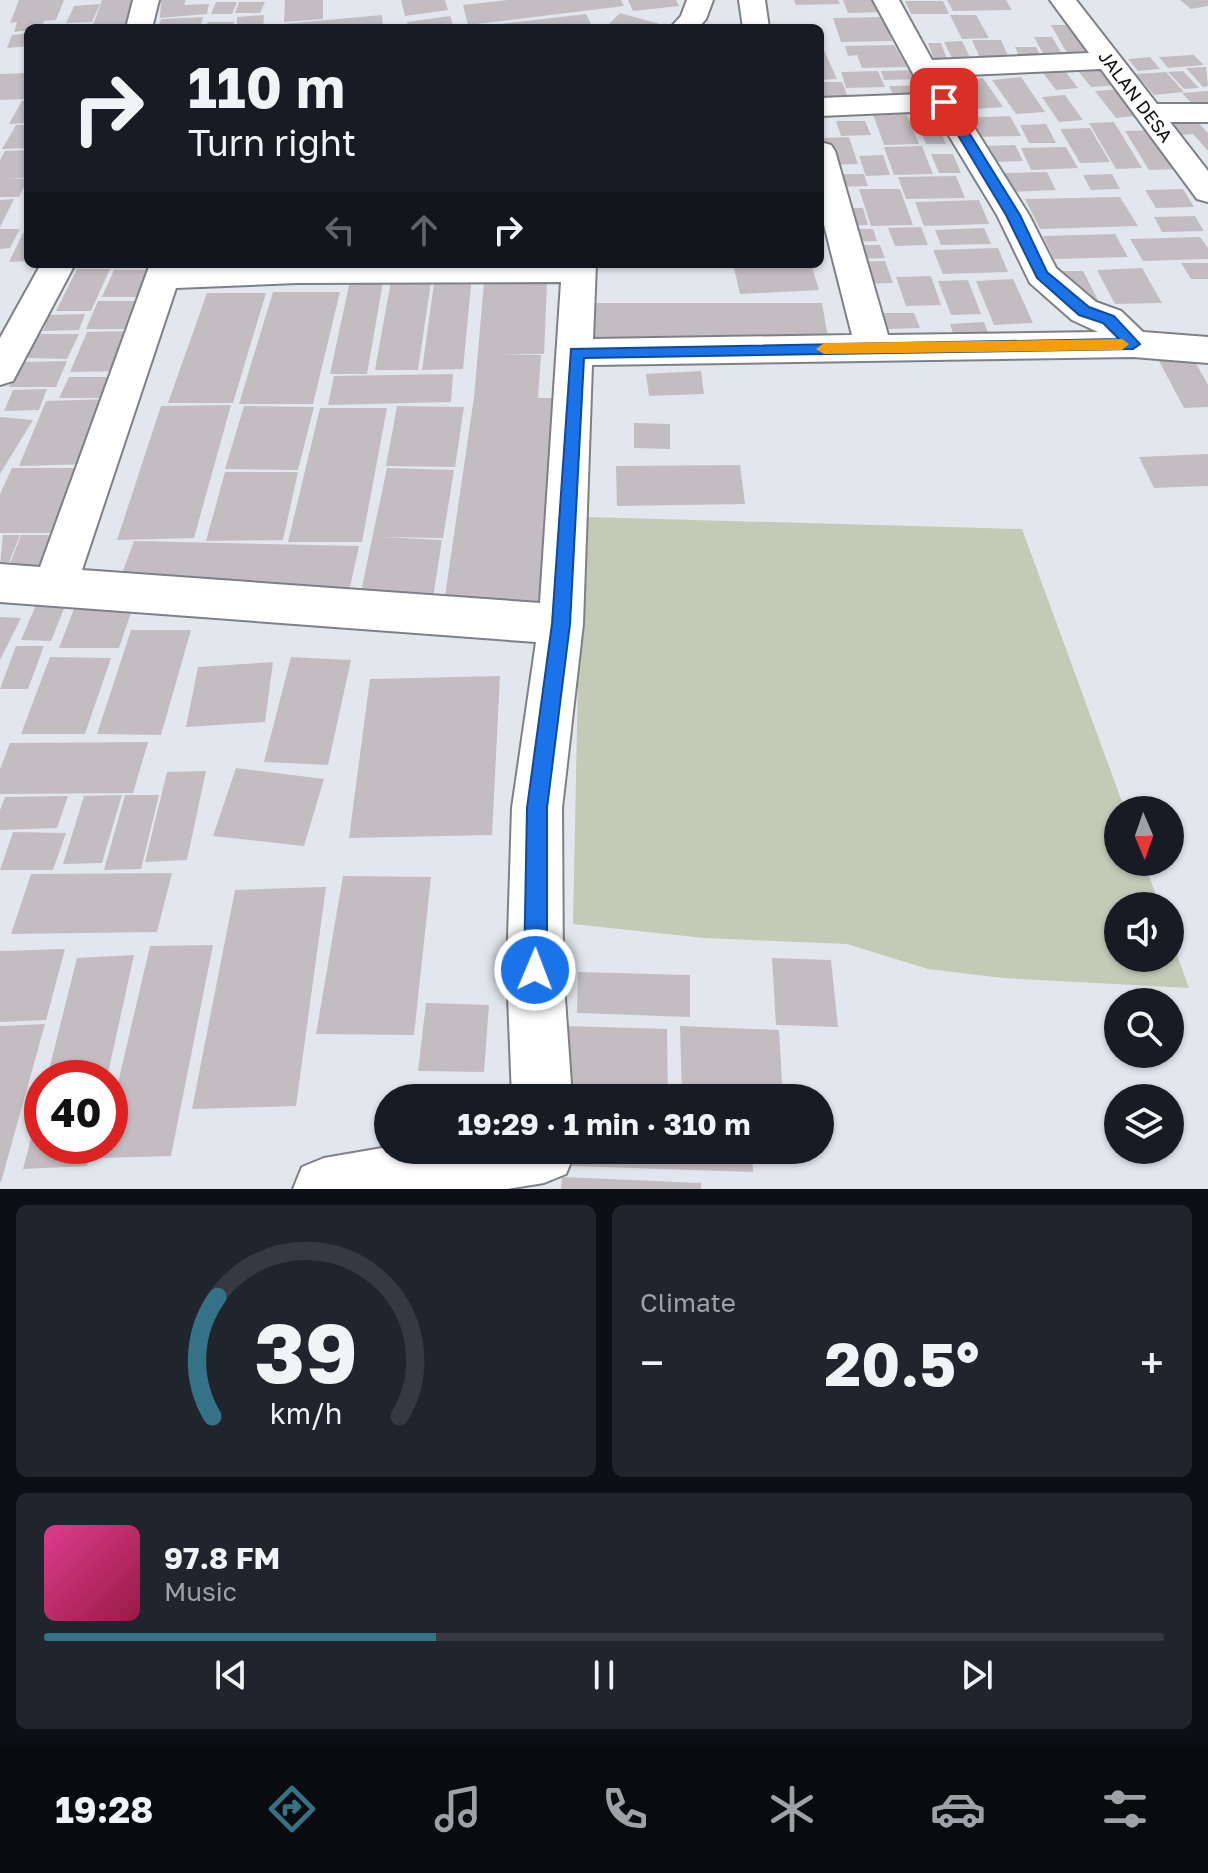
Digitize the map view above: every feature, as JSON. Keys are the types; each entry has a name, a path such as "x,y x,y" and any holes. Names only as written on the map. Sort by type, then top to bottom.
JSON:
{"street":[{"path":"140,24 146,0"},
{"path":"687,24 693,19 700,0"},
{"path":"752,0 755,24"},
{"path":"886,0 923,69 1013,215 1042,275 1084,311 1108,320 1133,344"},
{"name":"JALAN DESA","path":"1063,0 1208,192"},
{"path":"923,69 1109,60"},
{"path":"824,107 944,102"},
{"path":"1150,113 1208,113"},
{"path":"824,166 874,348"},
{"path":"0,371 56,268"},
{"path":"55,587 164,270 297,272 523,268"},
{"path":"540,1084 535,970 537,808 561,624 579,268"},
{"path":"576,352 1133,344 1208,350"},
{"path":"0,583 561,624"},
{"path":"324,1189 454,1164"}],"green space":[{"path":"586,517 1022,529 1120,796 1104,796 1104,876 1149,876 1155,892 1104,892 1104,972 1183,972 1189,988 1003,978 928,969 847,944 704,938 573,924 578,679"}],"building":[{"path":"19,0 64,0 56,20 24,24 24,31 14,32 17,22 10,23"},
{"path":"102,0 134,0 126,24 93,24"},
{"path":"161,0 186,0 184,5 209,4 207,14 160,18"},
{"path":"285,0 323,0 323,19 284,22"},
{"path":"401,0 445,0 448,10 405,16"},
{"path":"508,0 621,0 624,6 468,24 463,5"},
{"path":"628,0 676,0 679,6 633,11"},
{"path":"794,0 838,0 840,4 796,5"},
{"path":"843,0 880,0 885,12 848,13"},
{"path":"947,0 1006,0 1012,10 953,11"},
{"path":"1180,0 1208,0 1208,6 1191,9"},
{"path":"905,1 943,1 949,14 911,14"},
{"path":"216,2 237,2 232,14 211,14"},
{"path":"239,2 265,2 260,13 235,13"},
{"path":"100,4 92,22 66,23 74,6"},
{"path":"620,13 660,24 609,24"},
{"path":"586,14 591,24 500,24"},
{"path":"264,15 263,24 237,24 237,17"},
{"path":"382,15 383,24 283,24"},
{"path":"950,15 976,15 989,38 962,39"},
{"path":"450,16 453,24 408,24"},
{"path":"203,17 201,24 159,24 161,19"},
{"path":"883,17 892,41 841,42 833,18"},
{"path":"208,22 234,22 233,24"},
{"path":"1051,25 1070,25 1088,52 1067,53"},
{"path":"24,34 24,46 7,48 12,35"},
{"path":"1034,37 1052,37 1066,61 1047,61"},
{"path":"972,40 1001,40 1012,65 983,65"},
{"path":"962,41 973,64 955,64 944,42"},
{"path":"928,43 941,43 947,59 934,59"},
{"path":"894,45 907,67 862,68 857,55 848,56 845,46"},
{"path":"1015,47 1036,47 1044,62 1022,63"},
{"path":"824,50 837,79 824,80"},
{"path":"1194,55 1204,65 1168,68 1159,57"},
{"path":"1150,57 1160,69 1138,71 1128,59"},
{"path":"1062,67 1078,88 1056,90 1040,69"},
{"path":"1206,67 1208,86 1203,87 1186,68"},
{"path":"915,70 919,79 884,80 881,71"},
{"path":"1109,70 1121,85 1091,87 1079,72"},
{"path":"878,71 885,87 846,88 841,72"},
{"path":"1183,71 1199,88 1184,89 1168,72"},
{"path":"1166,72 1184,92 1154,95 1136,74"},
{"path":"24,73 24,99 0,100 0,74"},
{"path":"1021,77 1045,112 1016,114 992,80"},
{"path":"983,78 1003,107 976,109 957,80"},
{"path":"824,82 842,82 849,100 824,101"},
{"path":"930,85 936,97 895,99 889,86"},
{"path":"1123,89 1144,115 1116,118 1095,91"},
{"path":"1208,91 1208,109 1198,110 1182,93"},
{"path":"1065,95 1083,120 1059,122 1042,97"},
{"path":"22,101 24,123 9,124"},
{"path":"906,113 919,144 884,145 873,114"},
{"path":"1190,114 1208,133 1208,151 1193,134 1172,136 1157,117"},
{"path":"1010,116 1021,136 970,137 961,118"},
{"path":"836,121 865,121 871,135 841,136"},
{"path":"917,122 937,122 946,144 926,144"},
{"path":"1114,122 1142,168 1116,169 1089,123"},
{"path":"1046,124 1056,143 1029,143 1020,125"},
{"path":"16,125 24,125 24,148 2,149"},
{"path":"1090,128 1110,162 1080,163 1060,129"},
{"path":"1154,130 1179,169 1149,170 1125,131"},
{"path":"849,137 858,164 829,165 824,138"},
{"path":"1015,145 1023,161 990,162 983,146"},
{"path":"922,146 933,174 894,175 884,147"},
{"path":"1066,147 1078,168 1031,170 1021,148"},
{"path":"24,150 24,178 5,178 24,179 19,197 0,197 0,160 5,151"},
{"path":"931,154 953,154 961,173 939,173"},
{"path":"883,155 890,175 866,176 859,156"},
{"path":"1047,172 1056,190 1009,192 1001,173"},
{"path":"831,174 864,174 868,186 835,187"},
{"path":"1112,174 1120,189 1091,190 1083,175"},
{"path":"956,176 965,198 906,199 898,177"},
{"path":"859,189 900,189 913,225 871,226"},
{"path":"1183,189 1194,207 1156,208 1145,190"},
{"path":"1120,197 1138,226 1040,229 1025,199"},
{"path":"14,199 0,227 0,200"},
{"path":"979,200 989,224 924,226 915,202"},
{"path":"836,208 863,208 868,225 842,226"},
{"path":"1195,216 1204,231 1162,232 1154,217"},
{"path":"921,227 928,245 895,246 888,228"},
{"path":"984,228 991,244 941,245 935,230"},
{"path":"0,229 20,229 10,248 0,249"},
{"path":"845,229 873,229 877,241 849,242"},
{"path":"23,233 24,233 24,261 9,262"},
{"path":"1115,234 1128,257 1054,259 1043,236"},
{"path":"1200,237 1208,248 1208,259 1143,261 1130,239"},
{"path":"851,245 880,245 885,258 856,259"},
{"path":"998,248 1008,272 943,274 933,250"},
{"path":"885,261 893,283 859,284 852,262"},
{"path":"1181,263 1208,263 1208,279 1191,279"},
{"path":"734,268 812,268 819,290 740,294"},
{"path":"1142,268 1162,303 1115,304 1097,270"},
{"path":"77,269 110,269 91,311 56,311"},
{"path":"114,270 163,270 152,297 102,297"},
{"path":"1061,271 1083,271 1098,300 1076,301"},
{"path":"392,275 432,275 418,370 375,370"},
{"path":"472,275 463,369 422,370 435,276"},
{"path":"351,276 384,276 367,374 330,374"},
{"path":"931,276 941,305 906,306 896,277"},
{"path":"1013,279 1033,323 994,325 976,281"},
{"path":"968,280 981,314 951,315 938,281"},
{"path":"484,283 547,283 544,354 499,354 541,355 538,398 554,398 540,604 444,603 474,397"},
{"path":"273,292 340,292 313,404 239,404"},
{"path":"207,293 266,293 233,403 168,403"},
{"path":"98,301 150,301 139,329 86,329"},
{"path":"594,303 822,303 829,343 594,343"},
{"path":"883,313 914,313 920,328 888,329"},
{"path":"85,314 79,330 43,331 49,315"},
{"path":"984,322 991,340 956,342 950,324"},
{"path":"138,331 124,371 70,372 87,332"},
{"path":"39,334 79,334 67,359 27,358"},
{"path":"1193,358 1208,385 1208,407 1184,408 1158,359"},
{"path":"67,361 56,387 9,387 22,362"},
{"path":"701,371 704,394 649,396 646,374"},
{"path":"453,374 451,402 328,405 334,376"},
{"path":"69,377 117,377 109,398 59,398"},
{"path":"47,389 39,410 4,411 13,390"},
{"path":"113,399 90,464 19,466 46,401"},
{"path":"231,405 194,538 117,540 161,406"},
{"path":"244,406 314,407 298,470 225,469"},
{"path":"397,406 464,407 455,467 386,466"},
{"path":"320,408 387,408 362,542 288,542"},
{"path":"0,417 33,420 0,474"},
{"path":"634,423 670,424 670,449 634,448"},
{"path":"1208,454 1208,486 1154,488 1139,457"},
{"path":"740,465 745,504 617,506 616,466"},
{"path":"12,468 92,468 67,533 0,533 0,494"},
{"path":"387,468 454,470 443,538 381,537 442,540 432,604 359,601"},
{"path":"225,472 298,472 283,540 206,541"},
{"path":"3,535 20,535 8,565 0,565"},
{"path":"21,535 71,535 61,566 9,566"},
{"path":"134,541 359,546 349,592 117,587"},
{"path":"77,601 135,601 119,648 59,648"},
{"path":"36,605 65,606 51,641 21,640"},
{"path":"0,617 21,618 0,660"},
{"path":"131,630 191,630 161,735 97,734"},
{"path":"16,646 44,646 28,689 0,689"},
{"path":"50,657 111,658 85,734 21,734"},
{"path":"291,657 351,660 328,765 264,762"},
{"path":"273,662 265,722 186,727 198,667"},
{"path":"500,676 492,835 349,838 370,679"},
{"path":"148,742 133,793 0,794 0,769 10,743"},
{"path":"236,768 324,779 304,846 213,836"},
{"path":"206,771 187,860 145,862 167,772"},
{"path":"122,795 102,863 63,864 84,796"},
{"path":"125,795 159,795 141,869 104,870"},
{"path":"68,796 57,828 0,830 0,810 5,797"},
{"path":"13,832 66,833 53,870 0,870"},
{"path":"172,873 157,932 11,934 31,874"},
{"path":"343,876 431,877 414,1035 316,1034"},
{"path":"326,887 296,1106 192,1109 235,890"},
{"path":"213,945 171,1156 128,1157 128,1060 123,1060 150,946"},
{"path":"65,949 46,1020 0,1022 0,951"},
{"path":"134,955 111,1060 52,1060 77,958"},
{"path":"772,958 831,960 838,1027 776,1025"},
{"path":"578,972 690,975 690,1017 577,1013"},
{"path":"426,1003 489,1005 484,1072 418,1071"},
{"path":"45,1024 35,1060 24,1060 24,1099 1,1182 0,1182 0,1026"},
{"path":"564,1026 667,1029 668,1084 561,1084"},
{"path":"680,1026 779,1030 782,1084 682,1084"},
{"path":"24,1164 88,1164 87,1166 23,1169"},
{"path":"753,1164 753,1172 572,1166"},
{"path":"562,1177 701,1183 701,1189 561,1189"}],"slow traffic":[{"path":"824,349 1122,344"}],"route":[{"path":"535,970 537,808 561,624 576,352 1133,344 1108,320 1084,311 1042,275 1013,215 944,102"}]}
